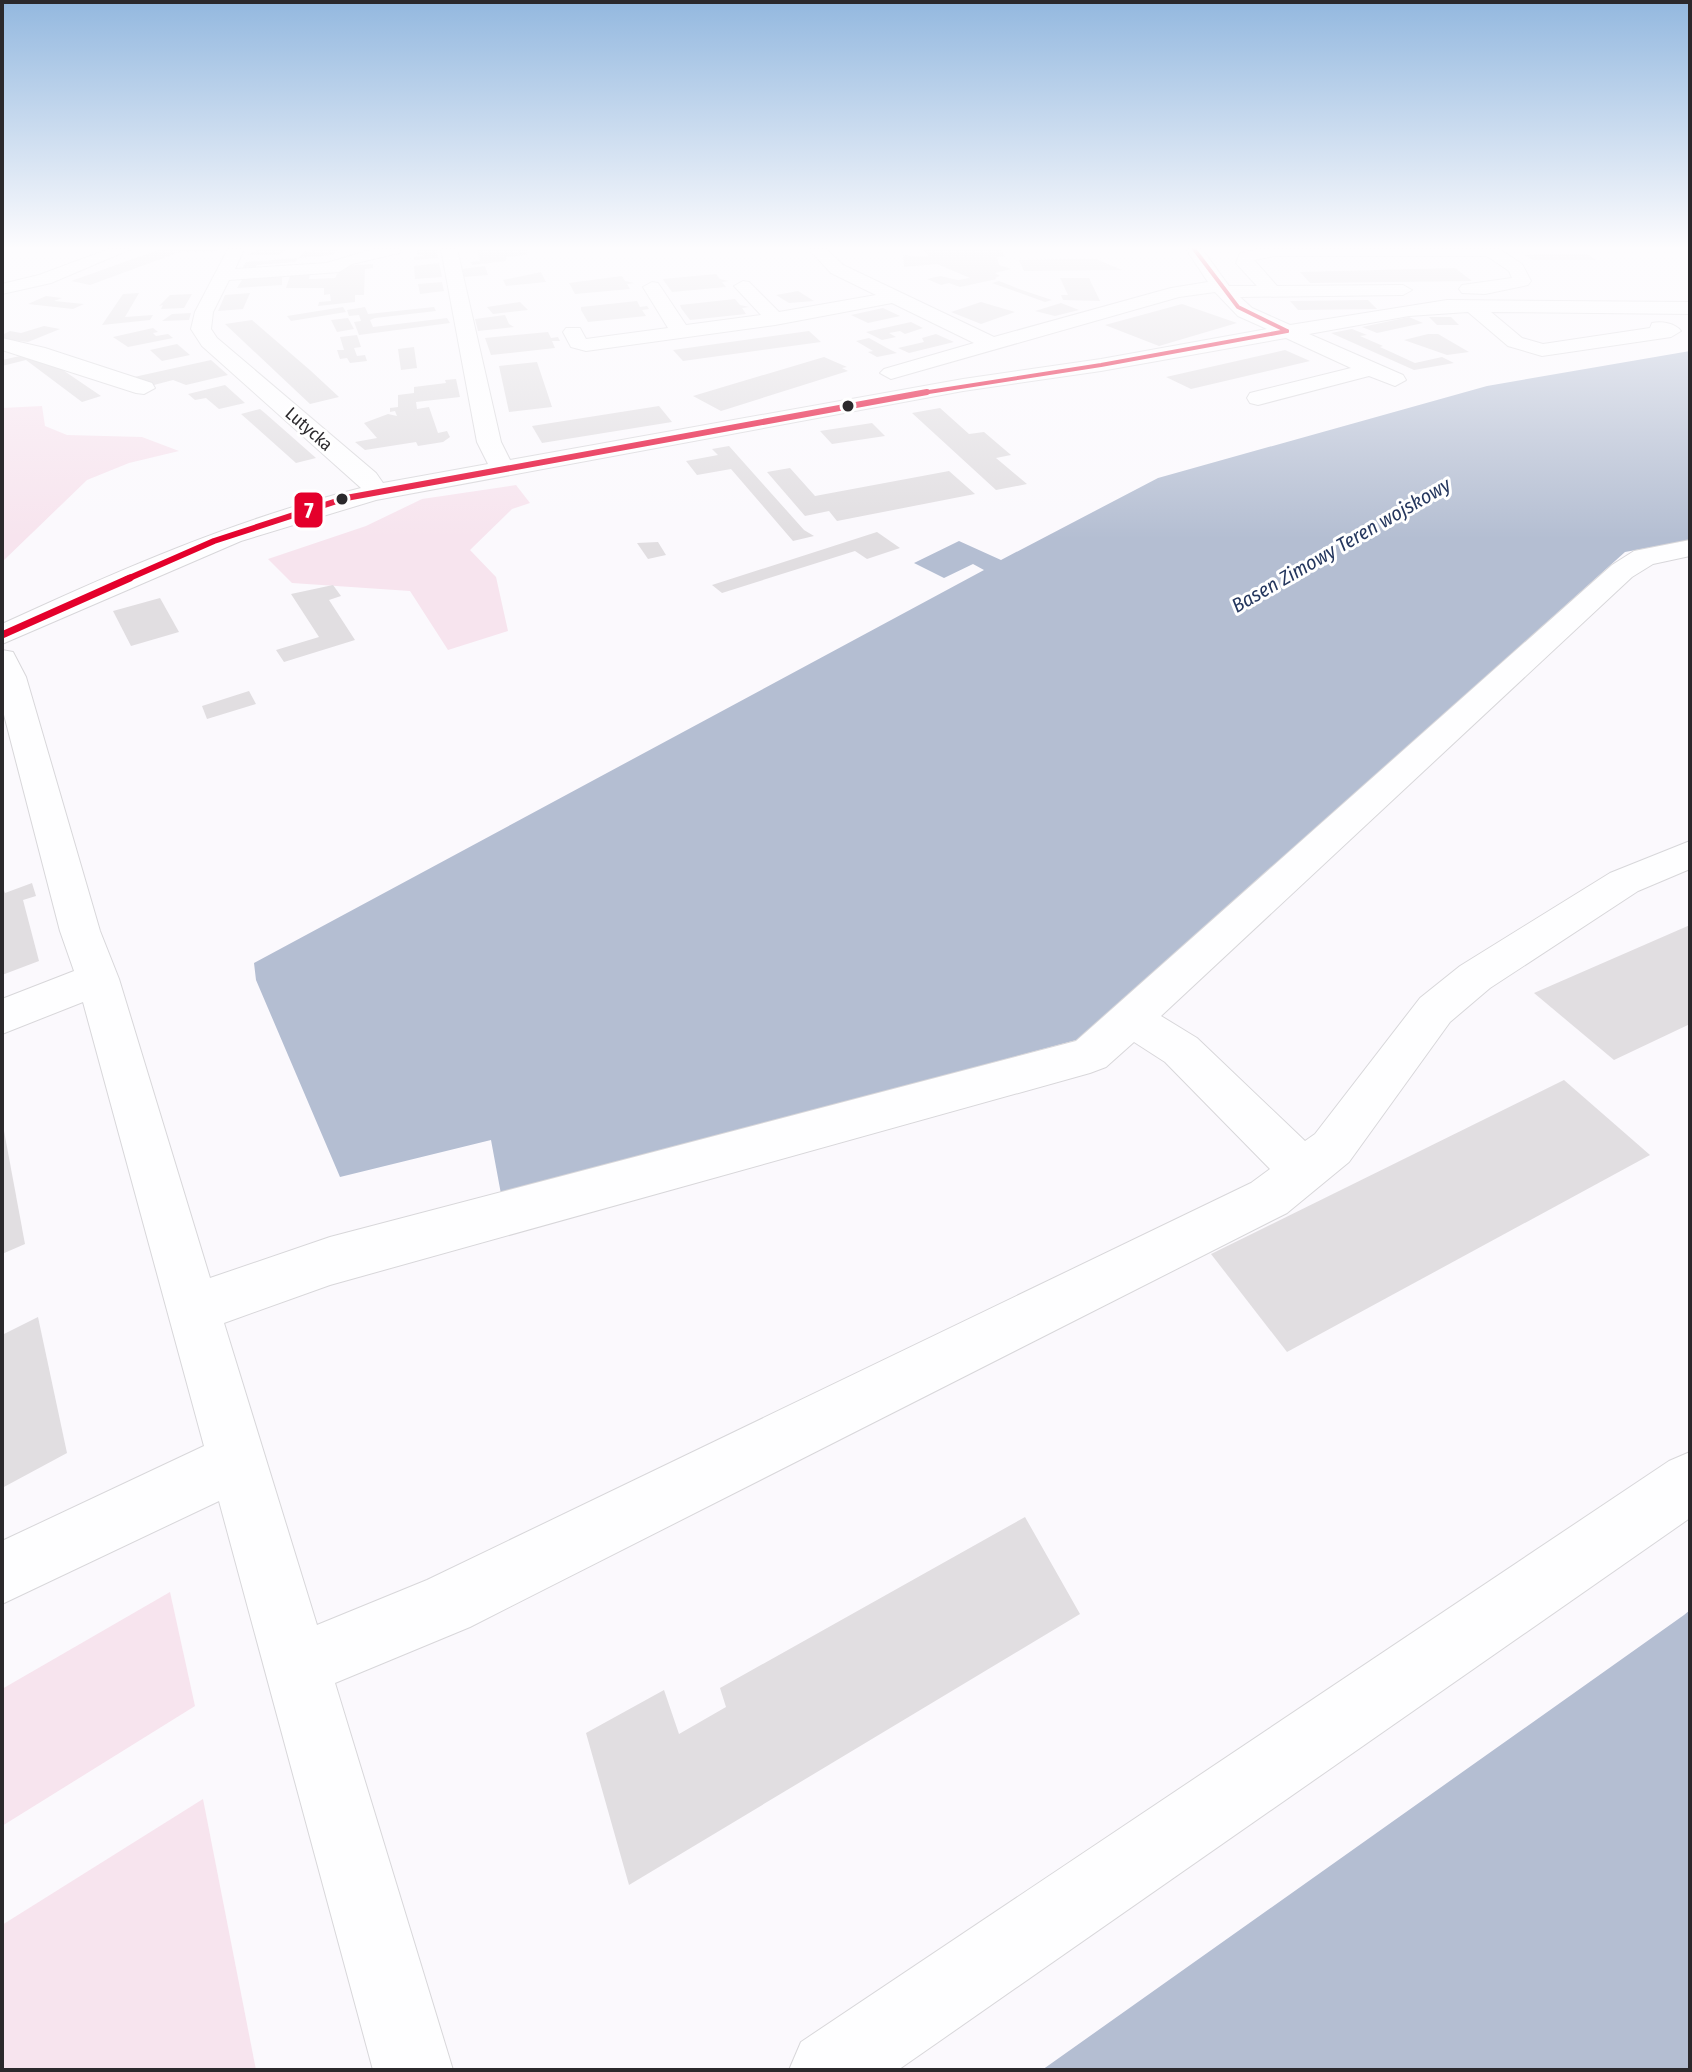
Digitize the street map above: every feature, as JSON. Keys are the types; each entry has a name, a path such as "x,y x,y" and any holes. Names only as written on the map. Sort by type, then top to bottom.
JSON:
{"street":[{"path":"10,346 52,355 94,373 144,388"},
{"name":"Lutycka","path":"213,346 367,478 376,492"},
{"path":"469,346 489,442 502,469"},
{"path":"865,381 986,346"},
{"path":"1141,346 1163,354"},
{"path":"2,635 222,537 303,510 376,492 963,385 1208,346"},
{"path":"1319,346 1395,380"},
{"path":"1527,346 1542,350 1571,346"},
{"path":"960,353 988,366 1046,352"},
{"path":"1258,398 1371,369"},
{"path":"193,1309 330,1261 1090,1055 1622,571 1644,557 1690,548"},
{"path":"1644,557 1678,574 1690,571"},
{"path":"2,659 10,677 80,931 98,979 413,2070"},
{"path":"297,1666 447,1604 1269,1198 1332,1148 1435,1010 1475,977 1624,882 1690,854"},
{"path":"2,1017 98,979"},
{"path":"1131,1018 1181,1050 1305,1172"},
{"path":"2,1573 238,1461"},
{"path":"829,2070 1690,1482"}],"shaded area":[{"path":"42,406 45,426 67,435 142,437 179,451 129,463 87,480 2,562 2,408"},
{"path":"516,485 530,503 512,509 470,550 496,577 508,631 448,650 410,591 292,583 268,559 366,526 422,499"},
{"path":"170,1592 195,1706 2,1826 2,1689"},
{"path":"203,1799 256,2070 2,2070 2,1925"}],"water":[{"name":"Basen Zimowy Teren wojskowy","path":"1690,351 1690,540 1625,552 1084,1038 501,1194 491,1140 340,1177 256,980 254,963 984,570 973,564 944,578 914,563 959,541 1001,560 1158,478 1487,386"},
{"path":"1690,1610 1690,2070 1042,2070 1684,1615"}],"building":[{"path":"179,346 190,355 162,361 150,350"},
{"path":"248,346 282,346 339,397 310,404"},
{"path":"343,346 361,346 354,348 357,356 365,355 367,361 350,363 347,358 340,359 337,350 344,350"},
{"path":"488,346 555,348 491,355"},
{"path":"704,346 794,346 683,361 673,350"},
{"path":"864,346 883,346 897,353 877,357 868,352 873,351"},
{"path":"908,346 939,346 909,353 898,348"},
{"path":"1359,346 1382,346 1380,347 1415,363 1442,357 1454,363 1414,370"},
{"path":"1420,346 1458,346 1469,352 1447,355"},
{"path":"414,347 417,368 401,370 398,349"},
{"path":"1285,350 1310,361 1191,389 1166,377"},
{"path":"29,354 51,362 101,396 82,402 26,360 2,366 2,360"},
{"path":"824,357 847,367 842,368 848,371 721,411 693,396"},
{"path":"211,360 228,375 186,385 173,380 154,385 134,377"},
{"path":"537,362 552,407 509,412 499,366"},
{"path":"456,379 460,397 416,402 417,409 429,407 438,433 447,431 450,437 443,442 418,446 416,442 365,450 355,442 377,438 364,423 388,414 397,416 395,411 390,412 390,408 398,407 398,395 414,393 414,387"},
{"path":"225,385 245,403 219,409 206,398 195,400 188,394"},
{"path":"659,406 672,422 542,443 532,426"},
{"path":"940,408 969,434 984,432 1011,455 996,458 1027,484 996,490 912,413"},
{"path":"260,409 316,458 296,463 241,414"},
{"path":"872,423 885,436 832,444 820,431"},
{"path":"729,446 804,530 814,536 793,541 731,469 697,475 686,461 718,455 712,449"},
{"path":"790,468 815,496 949,471 975,494 837,521 829,511 805,516 767,472"},
{"path":"877,532 900,548 867,559 855,551 722,593 712,585"},
{"path":"658,542 666,555 648,559 637,543"},
{"path":"333,585 341,596 329,600 355,640 284,662 276,650 319,637 291,594"},
{"path":"160,598 179,632 131,646 113,611"},
{"path":"249,691 256,704 207,719 202,706"},
{"path":"32,883 36,896 23,900 39,961 2,975 2,886 5,893"},
{"path":"1690,925 1690,1024 1614,1060 1534,993"},
{"path":"1564,1080 1650,1155 1287,1352 1211,1254"},
{"path":"2,1120 25,1244 2,1254"},
{"path":"38,1317 67,1453 2,1488 2,1335"},
{"path":"1025,1517 1080,1614 629,1885 586,1733 664,1690 679,1734 726,1707 720,1688"}],"transit line":[{"name":"7","path":"2,635 214,541 346,498 963,385 1207,346"}]}
